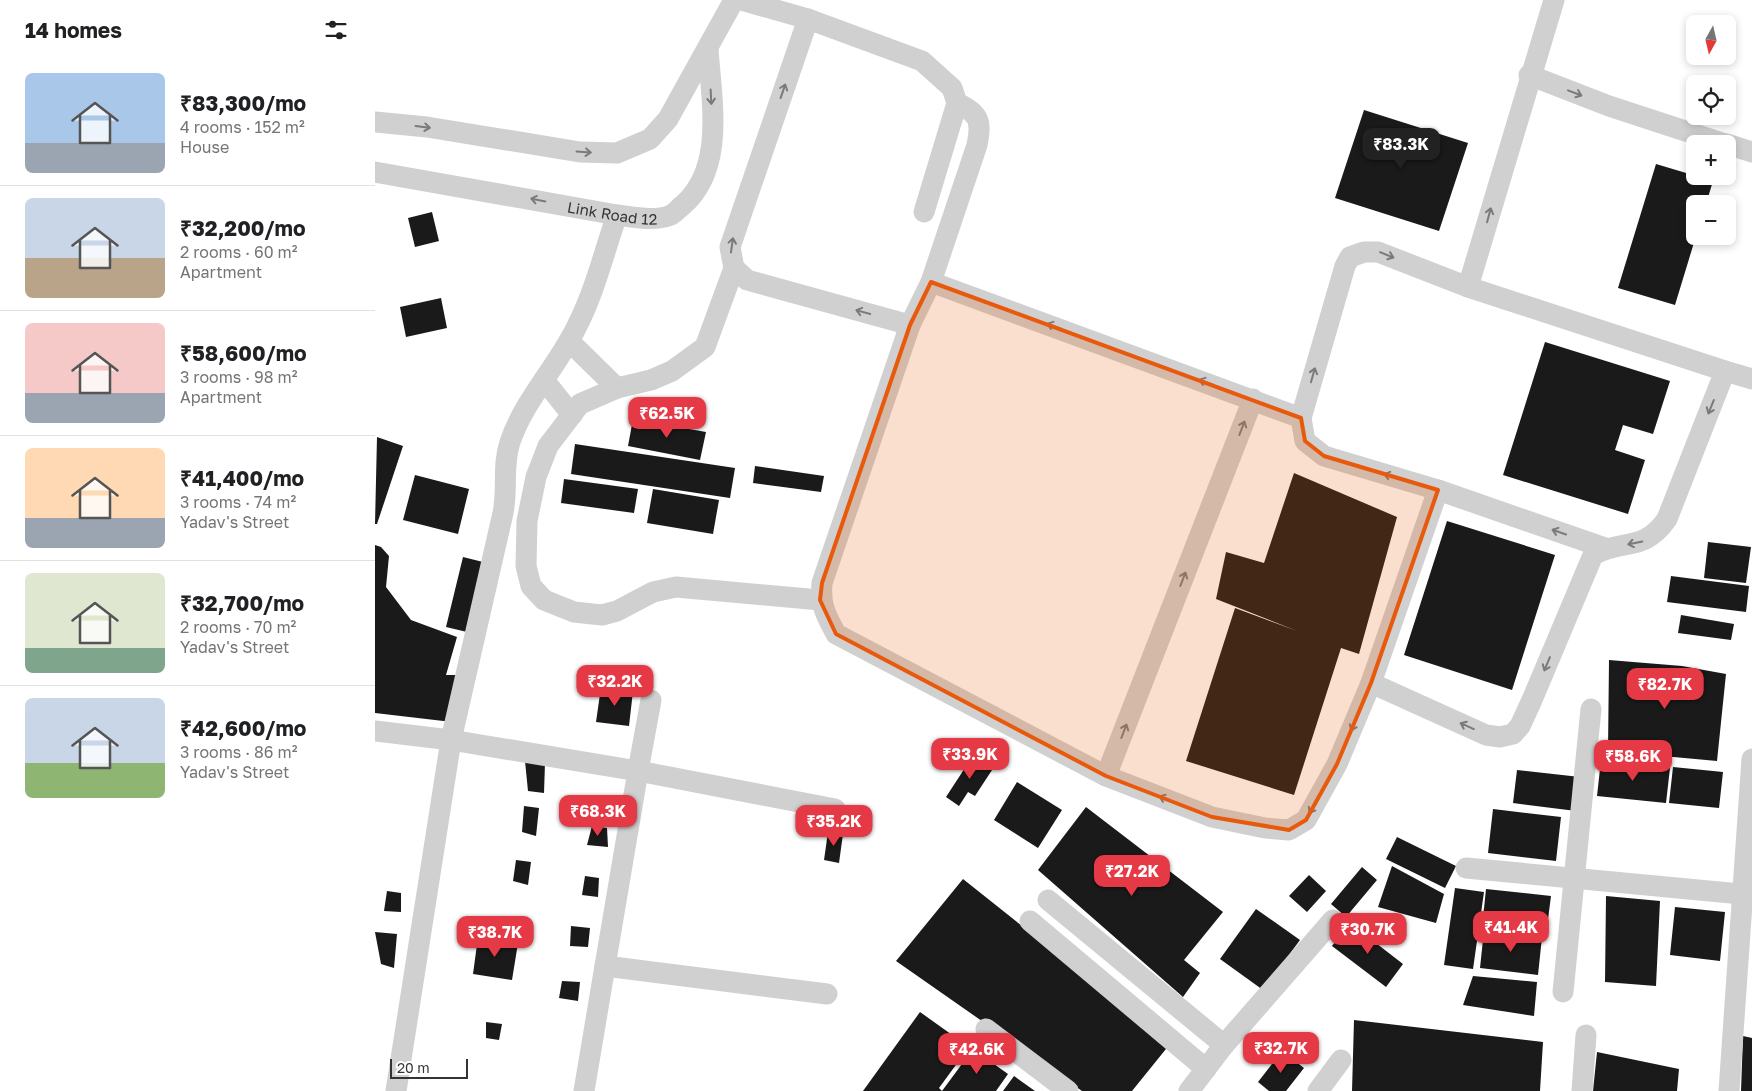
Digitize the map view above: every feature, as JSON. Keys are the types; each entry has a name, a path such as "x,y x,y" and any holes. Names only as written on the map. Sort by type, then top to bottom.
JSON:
{"street":[{"path":"375,122 427,127 580,152 617,153 649,140 668,119 734,0"},
{"path":"741,0 808,19 922,61 952,88 957,103 924,212"},
{"path":"1468,287 1529,76 1554,0"},
{"path":"808,19 730,247 734,268 705,347 672,371 651,380 617,388 580,404 548,446 536,477 527,521 526,566 531,586 544,600 574,612 602,614 617,611 653,592 676,588 820,600"},
{"name":"Link Road 12","path":"375,172 617,215 645,218 671,215 694,195 709,167 712,129 708,48"},
{"path":"1529,76 1609,106 1698,135"},
{"path":"957,103 973,111 979,120 980,131 931,282 910,325 822,583 820,600 836,634 1107,776 1213,817 1265,828 1289,830 1306,820 1337,764 1371,683 1438,490"},
{"path":"1736,147 1752,152"},
{"path":"396,1091 451,740 507,493 504,468 510,442 519,422 569,341 592,294 617,215"},
{"path":"1605,548 1438,490 1324,456 1305,441 1301,418 1349,257 1363,252 1378,252 1468,287 1752,379"},
{"path":"734,268 747,280 910,325"},
{"path":"931,282 1301,418"},
{"path":"569,341 617,388"},
{"path":"1371,683 1486,735 1500,737 1513,734 1521,726 1593,555 1605,548 1641,543 1656,534 1667,519 1725,371"},
{"path":"545,380 572,415"},
{"path":"1107,776 1253,399"},
{"path":"584,1091 651,700"},
{"path":"1563,992 1591,709"},
{"path":"375,731 451,740 638,771 835,809"},
{"path":"1729,1091 1747,895 1752,759"},
{"path":"1466,868 1575,880 1747,895"},
{"path":"1048,900 1223,1045"},
{"path":"1189,1091 1223,1045 1333,920"},
{"path":"1030,921 1206,1069"},
{"path":"605,966 827,994"},
{"path":"986,1030 1068,1091"},
{"path":"1582,1091 1586,1035"},
{"path":"1318,1091 1341,1060"}],"highlighted area":[{"path":"931,282 1301,418 1305,441 1324,456 1438,490 1371,683 1337,764 1306,820 1289,830 1212,817 1106,776 836,634 820,600 822,583 910,325"}],"building":[{"path":"1364,110 1468,143 1439,231 1335,198"},
{"path":"1656,164 1686,173 1686,185 1712,185 1709,195 1686,195 1686,245 1693,245 1675,305 1618,288"},
{"path":"432,212 439,241 415,247 408,218"},
{"path":"441,298 447,328 406,337 400,307"},
{"path":"1545,342 1670,381 1653,434 1623,425 1615,450 1645,460 1628,514 1503,475"},
{"path":"633,419 706,432 700,460 628,446"},
{"path":"377,437 403,446 377,524 375,524"},
{"path":"575,444 735,468 730,498 571,474"},
{"path":"755,466 824,476 821,492 753,483"},
{"path":"1294,473 1397,517 1359,654 1341,648 1294,795 1186,761 1235,608 1297,631 1216,599 1226,552 1264,563"},
{"path":"415,475 469,489 458,534 403,520"},
{"path":"564,479 638,489 634,513 561,503"},
{"path":"653,489 719,500 713,534 647,523"},
{"path":"1447,521 1555,555 1512,690 1404,655"},
{"path":"1708,542 1751,547 1746,583 1704,578"},
{"path":"375,545 381,547 389,556 386,587 411,620 457,637 446,675 458,675 452,722 375,713"},
{"path":"463,557 483,562 467,632 446,627"},
{"path":"1671,576 1749,586 1746,612 1667,602"},
{"path":"1681,615 1734,624 1731,640 1678,633"},
{"path":"1609,660 1682,666 1726,674 1717,761 1608,751"},
{"path":"601,687 633,691 629,726 596,722"},
{"path":"974,754 994,767 975,796 968,792 959,806 946,797"},
{"path":"1601,760 1670,768 1666,803 1597,796"},
{"path":"525,761 545,763 544,793 528,791"},
{"path":"1673,767 1723,772 1719,808 1669,803"},
{"path":"1517,770 1580,777 1576,811 1513,803"},
{"path":"1017,782 1062,810 1038,848 994,820"},
{"path":"524,806 539,808 536,836 522,832"},
{"path":"1086,807 1223,912 1184,960 1200,973 1183,997 1038,870"},
{"path":"1493,809 1561,817 1556,861 1488,853"},
{"path":"592,826 607,828 608,847 587,845"},
{"path":"828,832 843,834 839,863 824,860"},
{"path":"1397,837 1456,866 1445,888 1386,859"},
{"path":"516,860 531,862 528,885 513,881"},
{"path":"1392,866 1444,894 1436,923 1378,907"},
{"path":"1362,867 1377,880 1346,917 1331,904"},
{"path":"1309,875 1326,891 1307,912 1289,896"},
{"path":"585,876 599,878 598,897 582,895"},
{"path":"963,879 1170,1044 1132,1091 1082,1091 896,961"},
{"path":"1455,888 1484,892 1473,969 1444,965"},
{"path":"1486,889 1551,896 1546,935 1482,928"},
{"path":"387,891 401,893 401,912 384,911"},
{"path":"1606,896 1660,901 1656,986 1605,982"},
{"path":"1675,907 1725,912 1720,961 1670,955"},
{"path":"1256,909 1300,940 1263,990 1220,959"},
{"path":"1350,923 1403,964 1386,987 1332,946"},
{"path":"571,926 590,928 588,947 570,946"},
{"path":"1484,930 1542,937 1538,975 1480,968"},
{"path":"375,932 397,934 394,968 381,964"},
{"path":"478,937 518,943 512,980 473,974"},
{"path":"1473,976 1537,982 1534,1016 1463,1005"},
{"path":"562,981 580,982 578,1001 559,998"},
{"path":"920,1012 969,1047 939,1088 942,1091 863,1091"},
{"path":"1354,1020 1543,1042 1540,1091 1352,1091"},
{"path":"486,1022 502,1024 499,1040 486,1038"},
{"path":"1743,1036 1752,1038 1752,1091 1741,1091"},
{"path":"973,1049 1008,1074 996,1091 942,1091"},
{"path":"1282,1051 1304,1068 1286,1091 1269,1091 1258,1082"},
{"path":"1597,1052 1679,1069 1677,1091 1593,1091"},
{"path":"1014,1076 1035,1091 1003,1091"}]}
